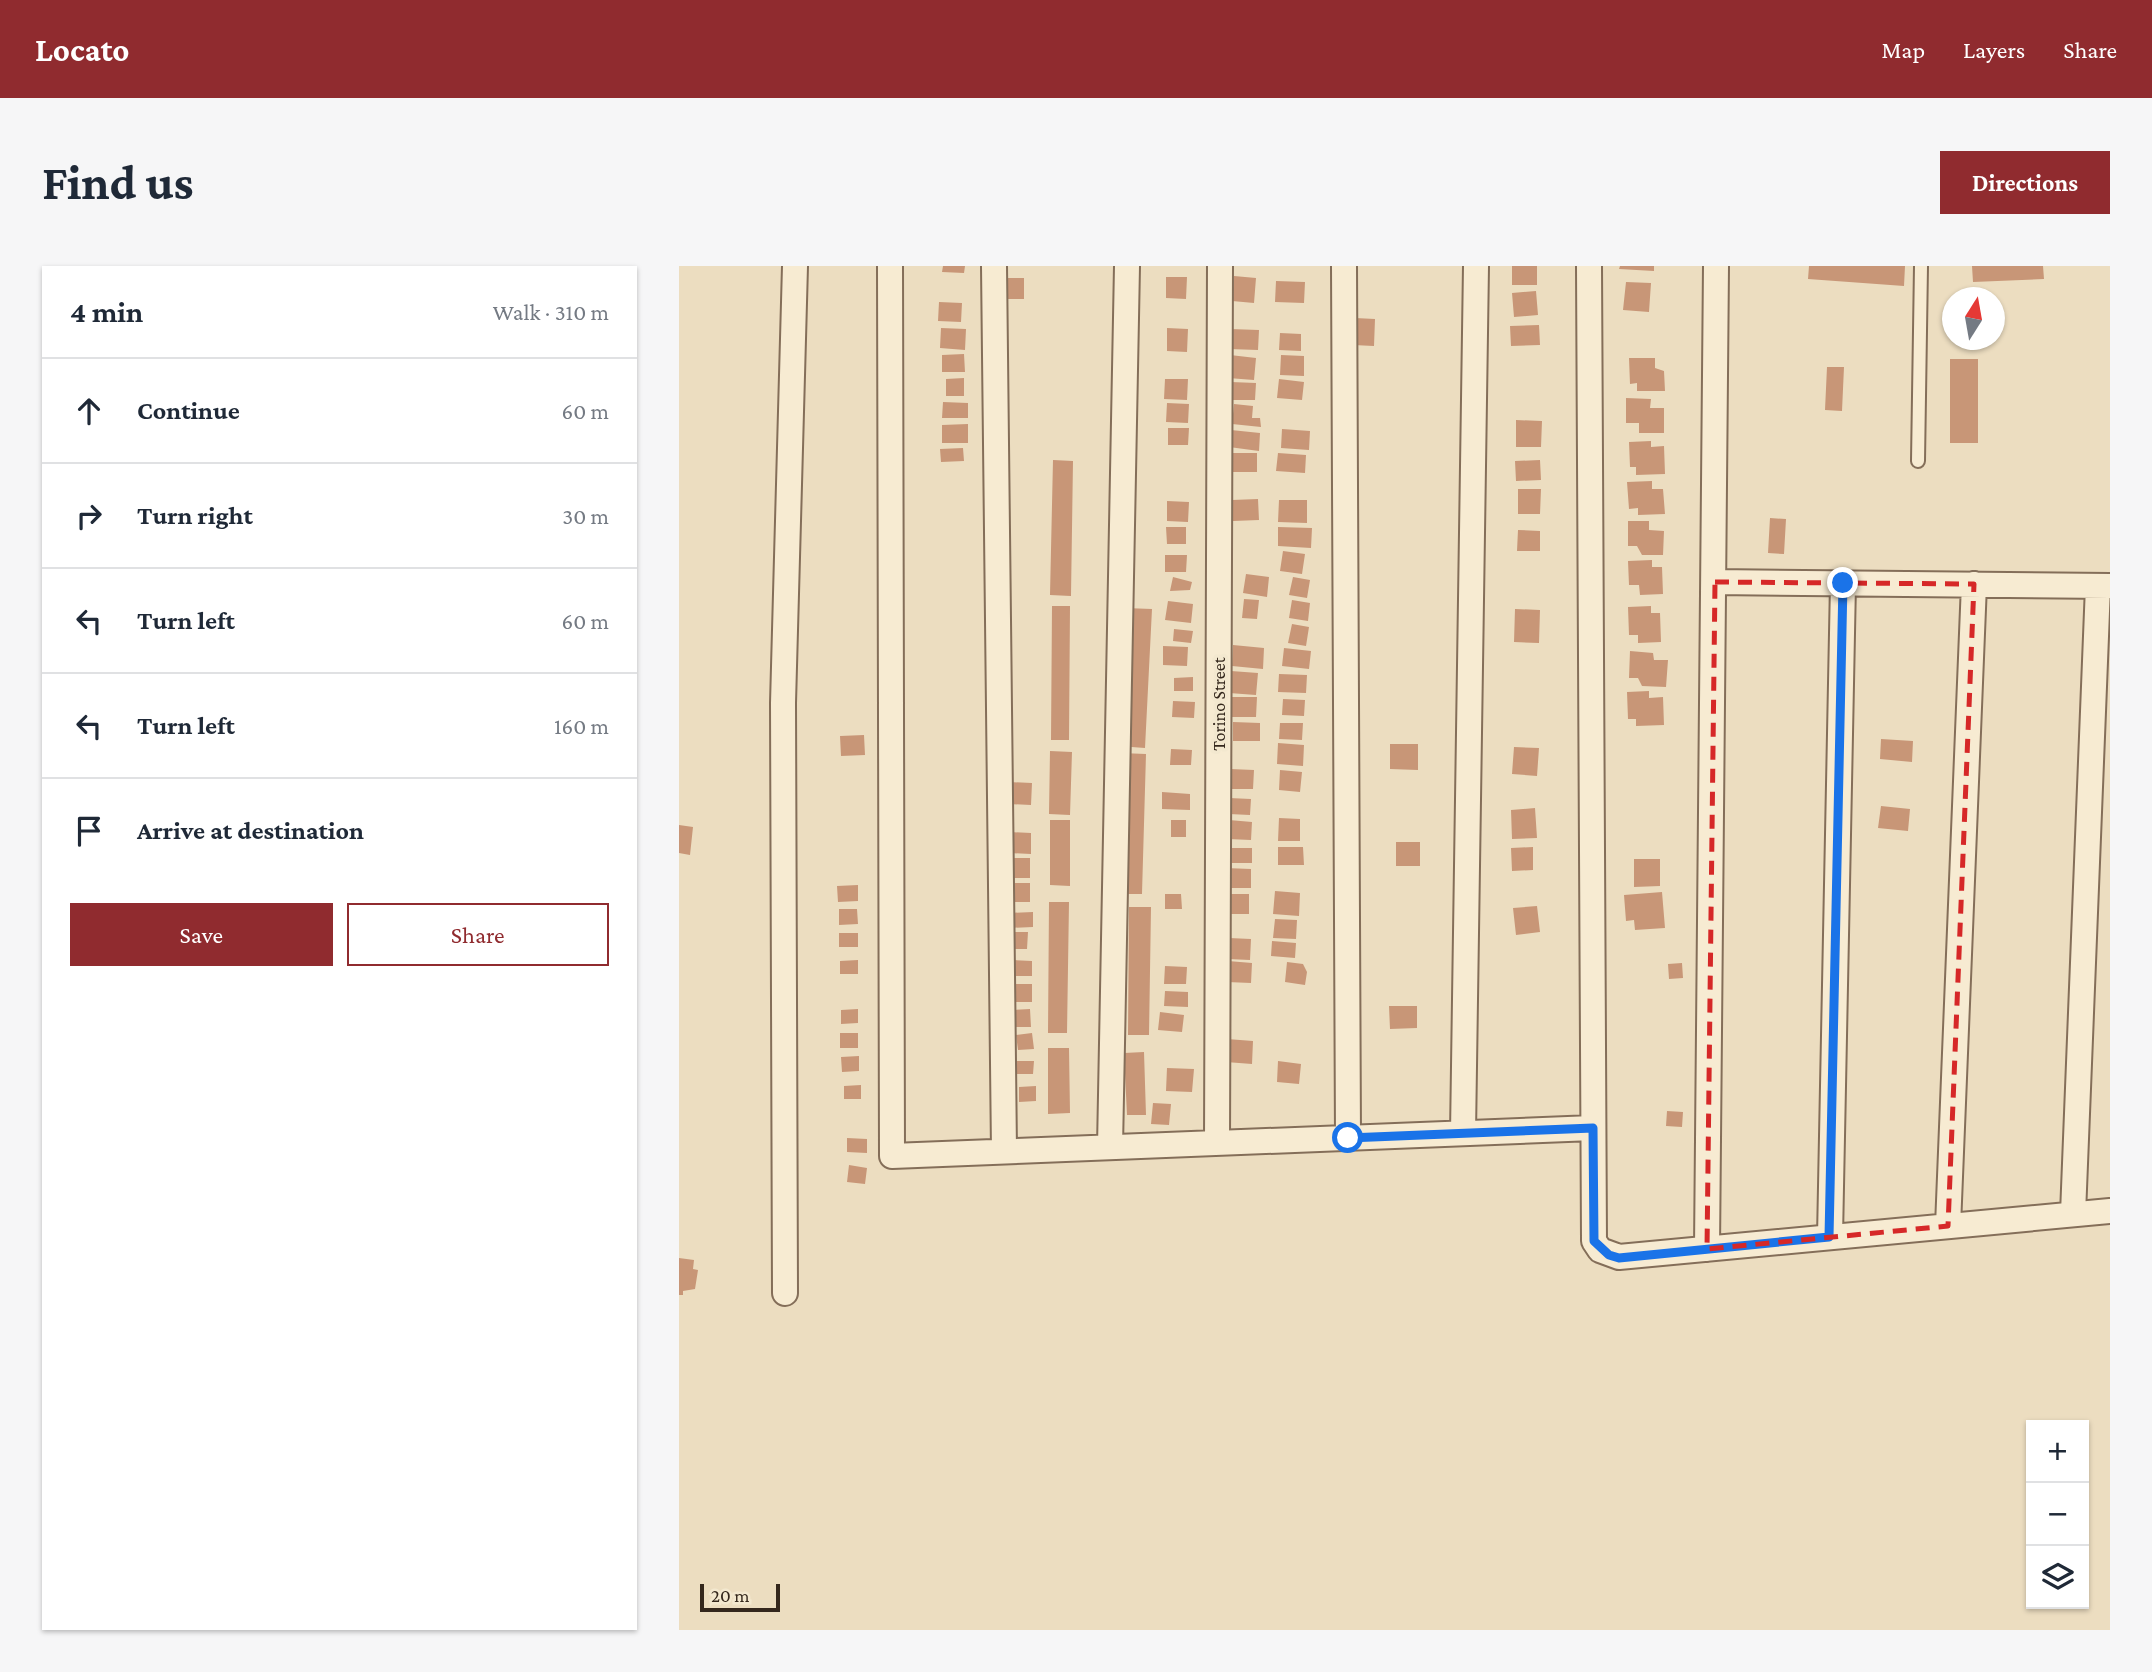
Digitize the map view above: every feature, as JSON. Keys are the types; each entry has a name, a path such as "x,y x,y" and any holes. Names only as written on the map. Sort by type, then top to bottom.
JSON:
{"street":[{"path":"785,1293 783,703 795,266"},
{"path":"890,266 892,1156 1593,1128"},
{"path":"993,266 1004,1152"},
{"path":"1110,1147 1127,266"},
{"name":"Torino Street","path":"1217,1143 1220,266"},
{"path":"1344,266 1348,1138"},
{"path":"1463,1133 1476,266"},
{"path":"1589,266 1594,1241 1600,1250 1619,1258 2110,1211"},
{"path":"1707,1249 1716,266"},
{"path":"1715,582 2104,586 2073,1214"},
{"path":"1829,1237 1843,583"},
{"path":"1948,1226 1974,584"}],"lane":[{"path":"1918,461 1921,266"}],"highlighted area":[{"path":"1715,582 1974,584 1948,1226 1707,1249"}],"building":[{"path":"943,266 965,266 964,273 942,272"},
{"path":"1512,266 1537,266 1537,285 1512,285"},
{"path":"1620,266 1654,266 1654,271 1619,269"},
{"path":"1809,266 1905,266 1904,286 1808,279"},
{"path":"1972,266 2043,266 2044,279 1973,282"},
{"path":"1234,276 1256,278 1254,303 1232,301"},
{"path":"1166,277 1187,277 1186,299 1166,298"},
{"path":"1002,278 1024,278 1024,299 1002,299"},
{"path":"1276,281 1305,282 1304,303 1275,302"},
{"path":"1626,282 1651,283 1649,312 1623,310"},
{"path":"1536,291 1538,315 1514,317 1512,293"},
{"path":"939,302 962,303 961,322 938,321"},
{"path":"1355,318 1375,319 1374,346 1353,345"},
{"path":"1539,325 1540,345 1511,346 1510,326"},
{"path":"941,328 966,329 965,350 940,348"},
{"path":"1167,328 1188,329 1187,352 1167,351"},
{"path":"1230,329 1259,330 1258,350 1229,349"},
{"path":"1280,333 1301,334 1301,351 1279,350"},
{"path":"964,354 965,372 942,372 942,355"},
{"path":"1230,355 1256,358 1254,380 1228,378"},
{"path":"1281,355 1304,356 1304,376 1280,375"},
{"path":"1629,358 1655,358 1655,368 1664,371 1665,391 1637,391 1637,383 1630,384"},
{"path":"1950,359 1978,359 1978,443 1950,443"},
{"path":"1827,367 1844,367 1842,411 1825,410"},
{"path":"964,378 964,396 946,396 946,379"},
{"path":"1165,379 1188,379 1187,400 1164,399"},
{"path":"1279,379 1304,382 1302,400 1277,398"},
{"path":"1231,382 1256,383 1255,400 1231,400"},
{"path":"1626,398 1651,399 1650,408 1664,408 1664,433 1639,433 1639,423 1626,423"},
{"path":"943,402 968,403 968,418 942,418"},
{"path":"1167,403 1189,404 1188,423 1166,422"},
{"path":"1234,404 1253,406 1252,418 1260,418 1261,427 1232,424"},
{"path":"1516,420 1542,421 1541,447 1516,447"},
{"path":"968,424 968,443 942,443 942,425"},
{"path":"1168,428 1189,428 1188,445 1168,445"},
{"path":"1282,429 1310,431 1309,450 1281,448"},
{"path":"1231,430 1260,433 1259,451 1229,447"},
{"path":"1651,441 1651,447 1664,446 1665,474 1636,475 1636,467 1630,467 1629,442"},
{"path":"963,448 964,461 941,462 940,449"},
{"path":"1232,453 1257,453 1257,472 1232,472"},
{"path":"1278,453 1306,455 1305,473 1276,471"},
{"path":"1053,460 1073,461 1071,596 1050,595"},
{"path":"1540,460 1541,480 1516,481 1515,461"},
{"path":"1652,481 1652,489 1663,489 1665,514 1638,515 1638,508 1629,509 1627,482"},
{"path":"1518,489 1541,489 1540,514 1518,514"},
{"path":"1258,499 1259,520 1233,521 1232,500"},
{"path":"1279,500 1307,500 1307,523 1278,522"},
{"path":"1167,501 1189,502 1188,522 1167,521"},
{"path":"1770,518 1786,519 1784,554 1768,553"},
{"path":"1628,521 1649,521 1649,530 1664,531 1663,555 1642,555 1637,546 1628,546"},
{"path":"1166,527 1186,527 1186,544 1167,544"},
{"path":"1278,527 1312,528 1311,548 1278,546"},
{"path":"1518,530 1540,531 1540,551 1517,551"},
{"path":"1283,551 1305,554 1302,574 1280,571"},
{"path":"1165,555 1187,555 1186,572 1165,572"},
{"path":"1652,560 1652,567 1662,567 1663,594 1640,595 1639,585 1629,585 1628,561"},
{"path":"1246,574 1269,577 1267,597 1243,593"},
{"path":"1173,577 1192,582 1190,590 1170,591"},
{"path":"1293,577 1310,580 1307,598 1289,595"},
{"path":"1244,599 1259,600 1257,619 1242,618"},
{"path":"1292,600 1310,603 1308,621 1289,618"},
{"path":"1168,601 1193,604 1191,623 1165,620"},
{"path":"1052,606 1070,606 1069,740 1051,740"},
{"path":"1651,606 1651,613 1660,613 1661,642 1638,643 1638,635 1629,635 1628,607"},
{"path":"1125,608 1152,609 1145,748 1118,746"},
{"path":"1515,609 1540,610 1539,643 1514,642"},
{"path":"1292,624 1309,627 1306,646 1288,643"},
{"path":"1174,629 1193,631 1191,643 1173,641"},
{"path":"1233,645 1264,648 1263,669 1232,666"},
{"path":"1163,646 1188,647 1187,666 1163,665"},
{"path":"1284,648 1311,651 1309,669 1282,666"},
{"path":"1630,651 1653,653 1654,660 1668,660 1666,687 1642,686 1638,678 1629,678"},
{"path":"1231,671 1258,673 1256,695 1229,693"},
{"path":"1279,674 1307,675 1306,693 1278,692"},
{"path":"1193,677 1193,691 1174,691 1174,678"},
{"path":"1649,691 1649,698 1663,697 1664,725 1636,726 1636,719 1628,719 1627,692"},
{"path":"1231,697 1257,697 1256,717 1230,717"},
{"path":"1283,699 1305,700 1304,716 1282,715"},
{"path":"1173,701 1195,702 1194,718 1172,717"},
{"path":"1233,722 1260,723 1260,741 1233,741"},
{"path":"1280,723 1303,723 1302,740 1279,739"},
{"path":"864,735 865,755 841,756 840,736"},
{"path":"1881,739 1913,741 1912,762 1880,759"},
{"path":"1278,743 1304,745 1303,766 1277,764"},
{"path":"1390,744 1418,744 1418,770 1390,769"},
{"path":"1514,747 1539,748 1537,776 1512,774"},
{"path":"1171,749 1192,750 1191,765 1170,765"},
{"path":"1050,751 1072,752 1070,815 1049,814"},
{"path":"1121,753 1146,754 1142,894 1118,894"},
{"path":"1230,769 1254,770 1253,789 1230,789"},
{"path":"1280,770 1302,772 1300,792 1279,790"},
{"path":"1009,782 1032,783 1031,805 1008,804"},
{"path":"1162,792 1190,794 1190,810 1162,809"},
{"path":"1229,798 1251,799 1250,815 1229,814"},
{"path":"1881,806 1910,809 1908,831 1878,828"},
{"path":"1535,808 1537,838 1512,839 1511,810"},
{"path":"1279,818 1300,819 1300,841 1278,841"},
{"path":"1050,820 1070,820 1070,886 1050,885"},
{"path":"1171,820 1186,820 1186,837 1171,837"},
{"path":"1229,820 1252,822 1251,840 1228,839"},
{"path":"679,825 693,827 690,855 679,853"},
{"path":"1010,832 1031,833 1031,854 1009,853"},
{"path":"1396,842 1420,842 1420,866 1396,866"},
{"path":"1278,847 1303,847 1304,865 1278,865"},
{"path":"1533,847 1533,870 1512,871 1511,848"},
{"path":"1229,848 1252,848 1252,863 1229,863"},
{"path":"1008,858 1030,858 1030,878 1007,878"},
{"path":"1634,859 1660,859 1660,886 1634,887"},
{"path":"1225,868 1251,869 1251,888 1225,888"},
{"path":"1005,883 1030,883 1030,902 1005,902"},
{"path":"858,885 858,901 838,902 837,886"},
{"path":"1275,891 1300,893 1299,916 1273,914"},
{"path":"1662,892 1665,928 1635,930 1634,920 1626,921 1624,895"},
{"path":"1165,894 1181,894 1182,909 1165,909"},
{"path":"1225,894 1249,894 1249,914 1225,914"},
{"path":"1049,902 1069,902 1067,1033 1048,1033"},
{"path":"1537,906 1540,932 1516,935 1513,908"},
{"path":"1129,907 1151,907 1149,1035 1128,1035"},
{"path":"839,909 857,909 858,924 839,925"},
{"path":"1033,912 1033,927 1008,928 1008,913"},
{"path":"1275,919 1297,920 1296,939 1273,938"},
{"path":"1007,932 1028,932 1027,949 1006,949"},
{"path":"839,933 858,933 858,947 839,947"},
{"path":"1229,938 1251,939 1250,960 1228,959"},
{"path":"1272,941 1296,943 1295,958 1271,956"},
{"path":"858,960 858,974 840,974 840,961"},
{"path":"1011,960 1032,961 1032,976 1011,976"},
{"path":"1228,961 1252,963 1251,983 1227,982"},
{"path":"1287,962 1303,964 1307,972 1305,985 1285,982"},
{"path":"1682,963 1683,978 1669,979 1668,964"},
{"path":"1165,966 1187,967 1186,984 1164,984"},
{"path":"1012,984 1032,984 1032,1002 1012,1002"},
{"path":"1165,991 1188,992 1188,1007 1164,1006"},
{"path":"1389,1006 1417,1006 1417,1028 1390,1029"},
{"path":"858,1009 858,1023 841,1024 841,1010"},
{"path":"1030,1009 1031,1027 1013,1027 1013,1010"},
{"path":"1160,1012 1184,1015 1182,1032 1158,1030"},
{"path":"840,1033 858,1033 858,1048 840,1048"},
{"path":"1032,1033 1034,1049 1018,1050 1016,1035"},
{"path":"1227,1039 1253,1041 1252,1064 1226,1062"},
{"path":"1048,1048 1069,1048 1070,1113 1048,1114"},
{"path":"1144,1052 1146,1115 1127,1115 1124,1053"},
{"path":"859,1056 859,1071 842,1072 841,1057"},
{"path":"1015,1061 1034,1061 1033,1074 1015,1074"},
{"path":"1278,1061 1301,1064 1299,1084 1277,1082"},
{"path":"1167,1068 1194,1069 1192,1092 1166,1091"},
{"path":"861,1085 861,1099 844,1099 844,1086"},
{"path":"1036,1086 1036,1101 1019,1102 1019,1087"},
{"path":"1153,1103 1171,1104 1169,1125 1151,1124"},
{"path":"1667,1111 1683,1112 1682,1127 1666,1126"},
{"path":"847,1138 867,1139 867,1153 847,1152"},
{"path":"849,1165 867,1168 865,1184 847,1182"},
{"path":"679,1258 694,1260 693,1269 698,1270 695,1289 683,1291 683,1295 679,1295"}],"route":[{"path":"1348,1138 1593,1128 1594,1241 1600,1250 1619,1258 1829,1237 1843,583"}]}
